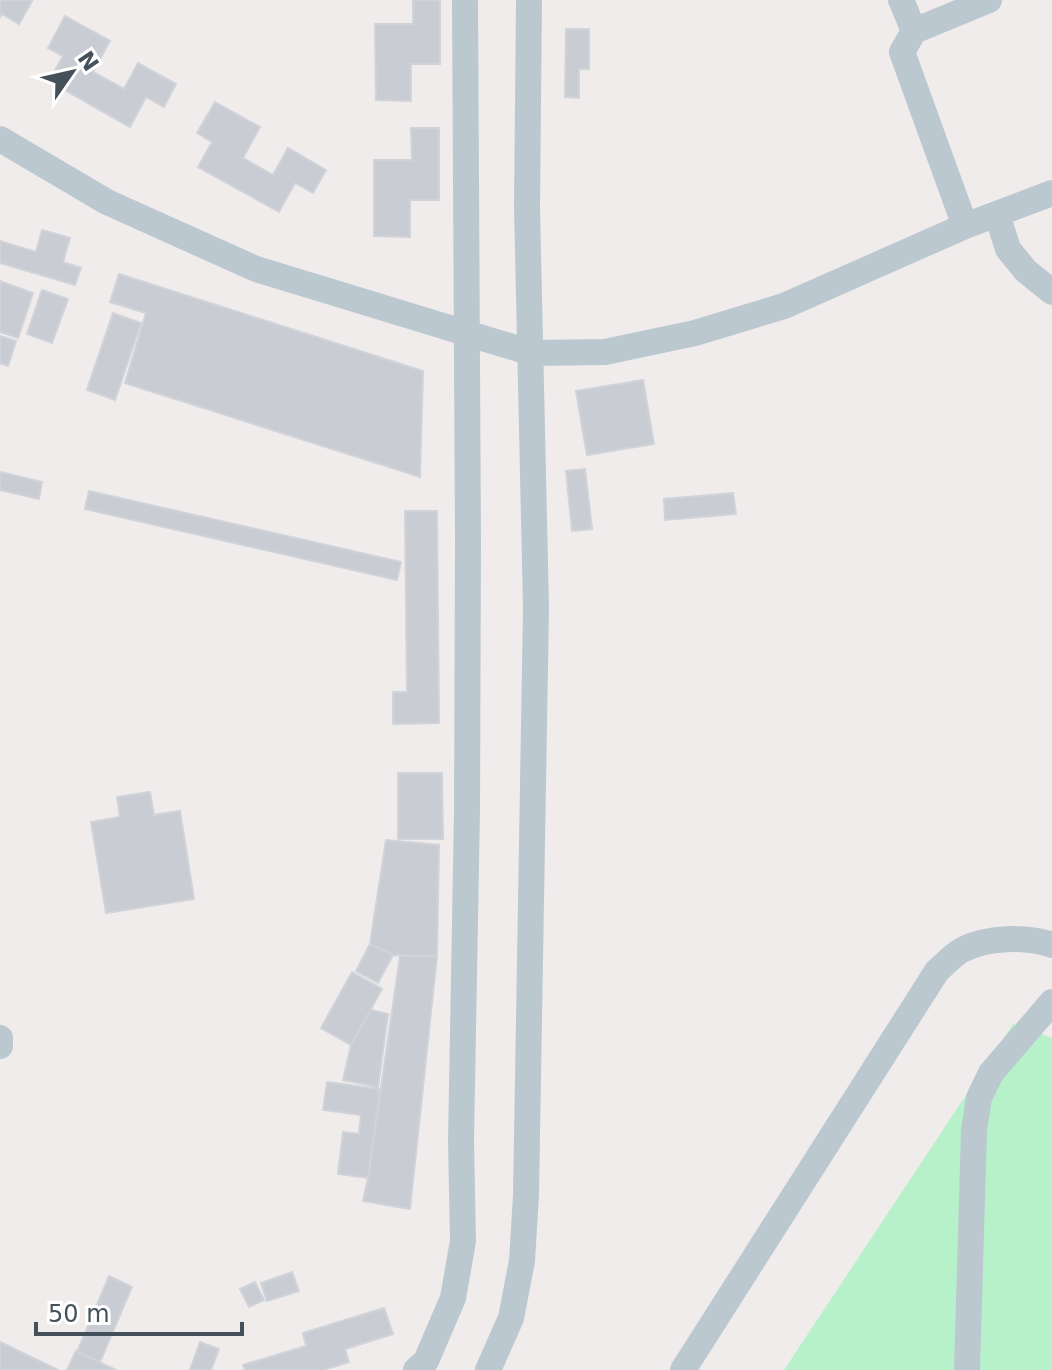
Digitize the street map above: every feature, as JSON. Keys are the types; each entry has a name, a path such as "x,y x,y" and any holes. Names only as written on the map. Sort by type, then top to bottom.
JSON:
{"street":[{"path":"416,1370 426,1361 453,1298 463,1241 461,1141 468,542 465,0"},
{"path":"488,1370 511,1318 522,1261 526,1195 536,608 527,207 530,0"},
{"path":"901,0 914,31"},
{"path":"965,226 902,52 914,31 989,0"},
{"path":"0,139 107,202 256,269 532,353 605,352 695,333 784,306 965,226 1052,193"},
{"path":"997,214 1008,249 1026,271 1052,292"},
{"path":"683,1370 937,971 962,950 1000,939 1033,938 1052,945"},
{"path":"967,1370 974,1130 979,1098 991,1073 1048,1015"},
{"path":"0,1038 0,1046"}],"green space":[{"path":"1013,1024 1052,1038 1052,1370 784,1370"}],"building":[{"path":"0,0 32,1 19,24 2,14 0,17"},
{"path":"413,0 440,0 440,64 411,64 411,101 376,100 375,24 413,24"},
{"path":"65,16 110,41 93,72 124,89 138,63 176,84 164,107 146,97 130,127 49,81 63,56 48,48"},
{"path":"566,29 589,29 589,69 579,69 579,98 565,97"},
{"path":"215,102 260,127 243,158 273,175 288,148 326,170 313,193 295,183 279,212 198,167 212,142 197,133"},
{"path":"411,128 439,128 439,200 410,200 410,237 374,236 374,160 412,160"},
{"path":"42,230 70,238 63,262 81,268 75,285 0,263 0,241 36,252"},
{"path":"119,274 423,371 420,477 125,383 146,313 110,302"},
{"path":"0,281 33,293 18,338 0,332"},
{"path":"42,290 68,299 52,343 27,334"},
{"path":"113,313 141,323 115,400 87,390"},
{"path":"0,336 16,341 8,366 0,363"},
{"path":"643,380 654,444 587,455 576,391"},
{"path":"585,469 592,529 572,531 566,471"},
{"path":"0,472 42,482 39,499 0,490"},
{"path":"89,491 401,562 397,580 85,509"},
{"path":"733,493 736,514 665,520 664,499"},
{"path":"405,511 437,511 439,723 393,724 393,692 407,692"},
{"path":"398,773 442,773 443,839 398,839"},
{"path":"150,792 154,815 180,811 194,899 106,913 91,822 120,817 117,797"},
{"path":"386,840 439,845 437,956 393,955 370,944"},
{"path":"370,944 393,955 378,983 356,971"},
{"path":"400,956 437,956 410,1209 363,1201"},
{"path":"352,972 382,989 351,1045 321,1028"},
{"path":"371,1010 388,1014 378,1087 343,1080 351,1045"},
{"path":"327,1082 380,1089 368,1178 338,1174 343,1132 359,1134 361,1115 323,1110"},
{"path":"292,1272 299,1291 267,1301 261,1283"},
{"path":"109,1276 132,1287 100,1362 77,1352"},
{"path":"255,1282 264,1300 249,1307 240,1289"},
{"path":"384,1308 393,1334 345,1349 349,1362 323,1370 245,1370 243,1365 306,1346 303,1333"},
{"path":"0,1342 58,1370 0,1370"},
{"path":"200,1342 219,1349 211,1370 190,1370"},
{"path":"77,1352 116,1370 67,1370"}]}
